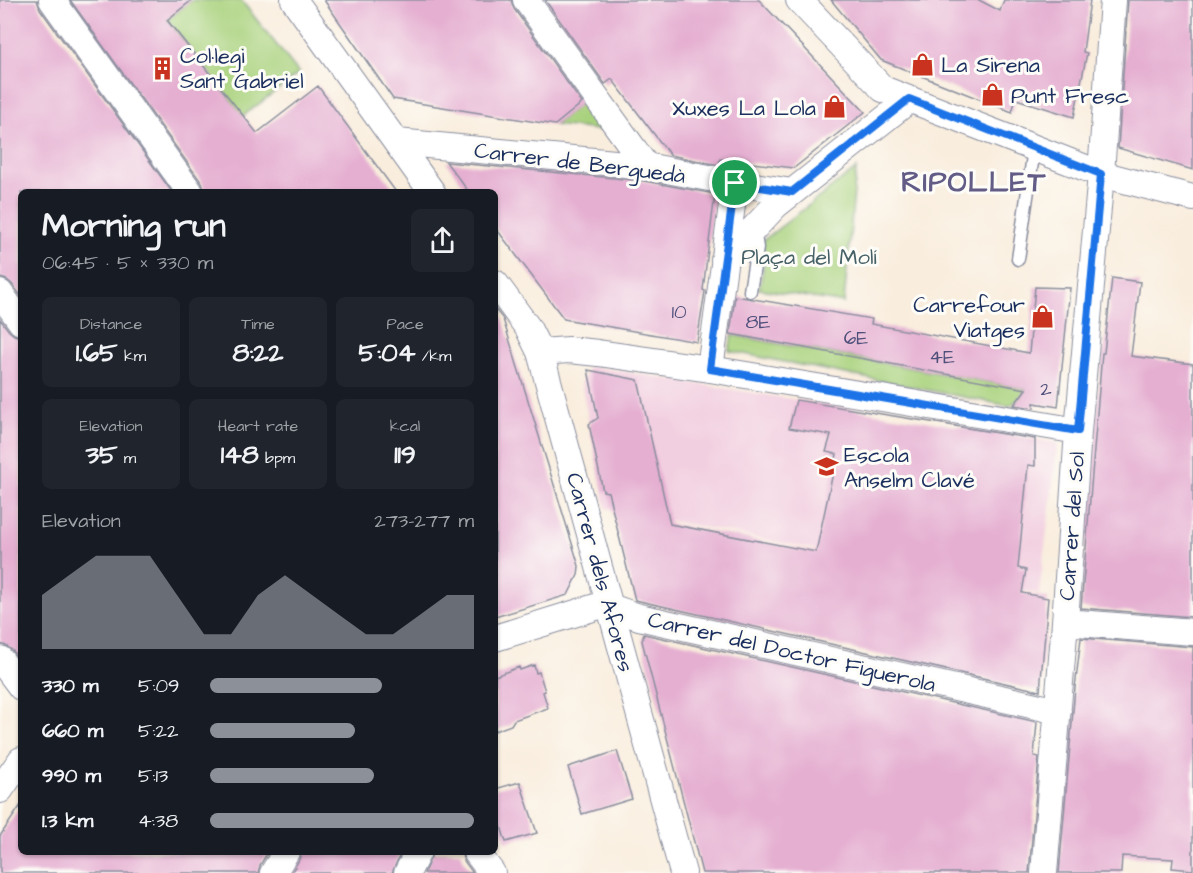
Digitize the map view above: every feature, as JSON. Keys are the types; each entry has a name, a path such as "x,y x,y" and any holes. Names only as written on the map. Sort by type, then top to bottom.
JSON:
{"street":[{"path":"52,0 188,189"},
{"path":"294,0 430,189"},
{"path":"526,0 646,166"},
{"path":"800,0 882,89 1101,174 1193,198"},
{"name":"Carrer del Sol","path":"1044,873 1113,0"},
{"path":"724,260 776,205 909,99"},
{"name":"Carrer de Berguedà","path":"397,142 646,166 792,192"},
{"path":"710,369 735,183"},
{"path":"0,293 18,318"},
{"name":"Carrer dels Afores","path":"498,294 503,313 528,328 540,352 683,873"},
{"path":"540,352 569,350 710,369 1078,431"},
{"path":"498,637 599,606 610,606"},
{"name":"Carrer del Doctor Figuerola","path":"610,606 639,617 1058,711"},
{"path":"1065,622 1193,632"},
{"path":"0,659 18,683"},
{"path":"0,790 18,764"},
{"path":"273,873 284,855"},
{"path":"407,873 416,855"},
{"path":"478,855 492,873"},
{"path":"494,855 499,873"}],"lane":[{"path":"1018,259 1034,149"},
{"path":"750,291 757,248 753,229"}],"shaded area":[{"name":"Escola Anselm Clavé","path":"589,366 1058,443 1039,594 606,508 581,383"}],"green space":[{"path":"192,0 241,0 299,73 243,116 167,20"},
{"path":"584,101 607,131 555,125"},
{"name":"Plaça del Molí","path":"856,169 844,303 759,289 766,254 761,242"},
{"path":"732,335 1026,389 1018,400 1009,406 729,351"}],"building":[{"path":"0,0 37,0 40,9 170,189 18,189 18,292 7,280 0,278"},
{"path":"70,0 192,0 167,20 257,133 318,86 394,189 204,189 202,183"},
{"path":"324,0 511,0 514,9 582,103 555,125 393,99"},
{"path":"545,0 759,0 865,112 794,168 720,159 719,165 670,155 612,79 605,84"},
{"path":"831,0 979,0 1000,11 1004,0 1090,0 1083,52 1087,53 1074,117 1016,99 1012,112 881,60"},
{"path":"1128,0 1193,0 1193,170 1118,148"},
{"path":"446,162 644,181 715,194 697,342 564,319 498,231 498,189 467,189"},
{"path":"1112,278 1140,282 1131,356 1193,364 1193,617 1081,608 1102,353 1104,353"},
{"path":"1035,287 1070,288 1058,407 1034,403 1034,408 1014,405 1026,389 730,334 735,296 872,319 871,324 1029,353"},
{"path":"498,313 503,319 579,566 578,575 568,595 498,616"},
{"path":"0,319 9,331 18,336 18,658 12,650 0,644"},
{"path":"588,370 638,380 670,524 816,552 837,454 826,452 831,435 789,428 796,400 1035,439 1035,466 1028,465 1018,568 1026,570 1022,593 1048,598 1040,691 635,600 608,492 603,491 589,424 598,418"},
{"path":"644,634 1037,722 1034,756 1039,757 1029,873 702,873 642,641"},
{"path":"1081,638 1193,647 1193,870 1172,868 1173,859 1122,856 1121,873 1059,873"},
{"path":"534,665 536,673 539,672 548,708 514,720 511,725 498,730 498,675 519,667 520,670"},
{"path":"617,751 632,799 582,814 568,767"},
{"path":"520,782 537,833 506,842 498,817 498,788"},
{"path":"18,809 18,855 266,855 258,873 0,873 0,836"},
{"path":"300,855 400,855 392,873 291,873"},
{"path":"432,855 462,855 473,873 424,873"}],"place":[{"name":"La Sirena","path":"923,64"},
{"name":"Col·legi Sant Gabriel","path":"162,68"},
{"name":"Punt Fresc","path":"993,95"},
{"name":"Xuxes La Lola","path":"834,107"},
{"name":"Carrefour Viatges","path":"1043,317"},
{"name":"Escola Anselm Clavé","path":"826,467"}],"district":[{"name":"RIPOLLET","path":"974,181"}],"route":[{"path":"909,99 1101,174 1078,431 710,369 735,183 792,192 909,99"}]}
